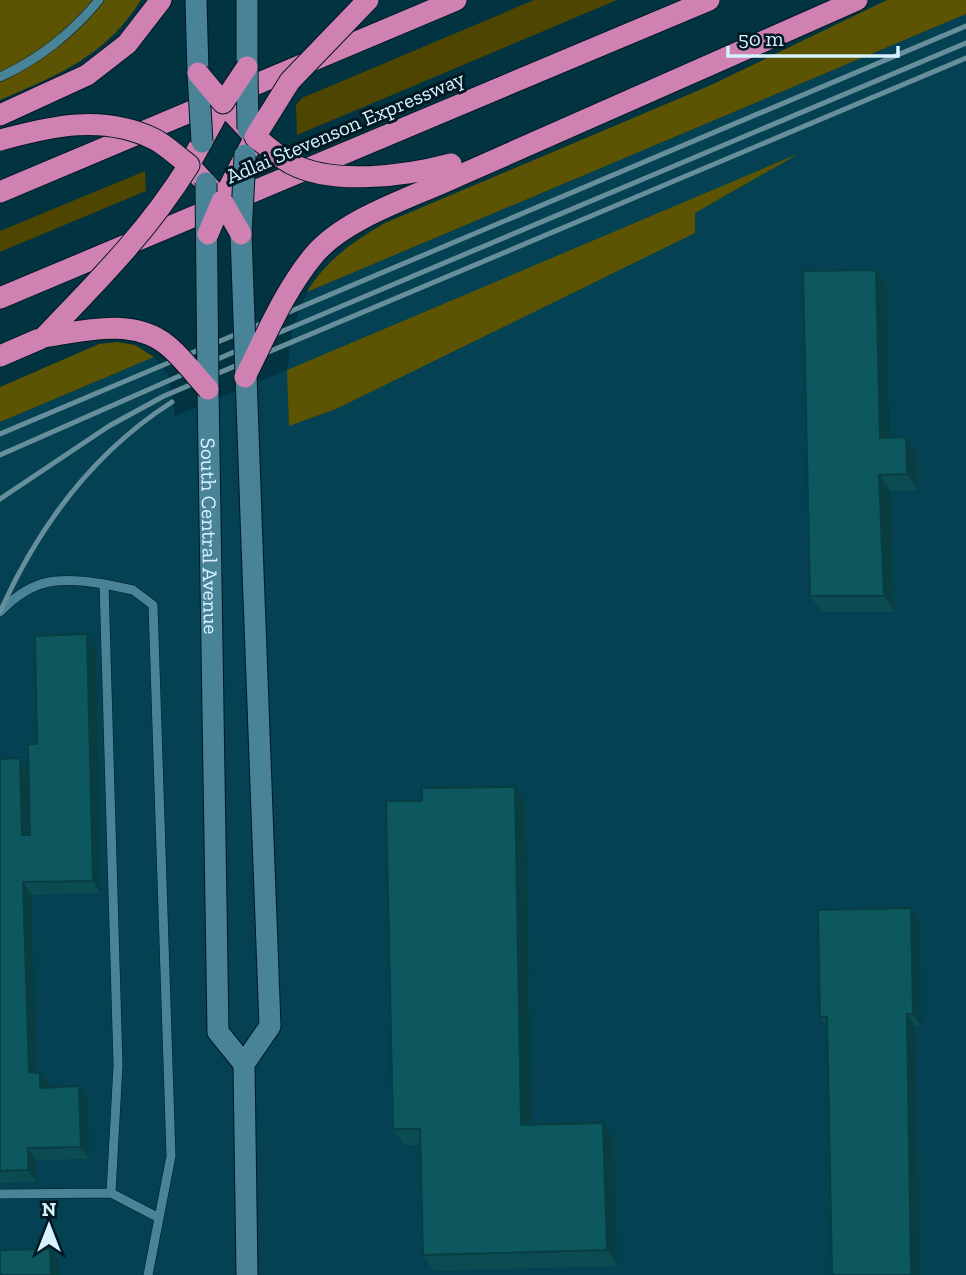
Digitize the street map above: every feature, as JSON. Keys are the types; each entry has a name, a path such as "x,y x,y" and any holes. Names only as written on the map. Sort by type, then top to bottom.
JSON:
{"highway":[{"path":"0,115 87,75 127,44 161,0"},
{"path":"208,234 249,140 290,81 368,0"},
{"path":"0,192 456,0"},
{"name":"Adlai Stevenson Expressway","path":"0,298 709,0"},
{"path":"245,377 287,293 316,253 349,227 454,171 578,121 857,0"},
{"path":"44,337 122,256 162,208 247,67"},
{"path":"198,73 249,140 291,163 324,173 377,177 454,171"},
{"path":"0,140 52,126 100,123 154,139 189,165 222,201 242,234"},
{"path":"0,356 44,337 120,328 141,331 166,344 208,389"}],"main road":[{"name":"South Central Avenue","path":"196,0 208,234 218,1032 244,1064 270,1026 245,377 242,234 249,140 247,0"},
{"path":"244,1064 247,1275"}],"lane":[{"path":"0,77 19,69 78,26 99,0"},
{"path":"0,612 11,601 41,582 69,578 133,590 153,605 171,1156 148,1275"},
{"path":"104,584 118,1065 111,1193"},
{"path":"0,1194 111,1193 159,1218"}],"shaded area":[{"path":"0,0 141,0 112,36 96,50 42,82 0,100"},
{"path":"534,0 617,0 297,135 296,105 302,98"},
{"path":"887,0 966,0 966,14 307,292 323,270 342,252 385,223 711,85"},
{"path":"966,14 966,1275 0,1275 0,422 154,357 168,374 175,416 287,370 292,330 307,292"},
{"path":"800,153 695,213 695,233 336,409 289,426 287,370"},
{"path":"145,171 146,191 0,252 0,231"},
{"path":"117,342 135,345 154,357 0,422 0,387 99,344"}],"building":[{"path":"876,270 880,438 906,437 907,474 879,475 884,596 810,596 803,271"},
{"path":"87,634 93,881 23,882 29,1072 40,1073 40,1088 79,1086 81,1147 28,1148 28,1170 0,1171 0,759 20,758 22,835 30,835 28,744 37,744 35,636"},
{"path":"515,787 521,1125 603,1123 607,1250 423,1255 420,1129 393,1129 386,801 422,801 422,788"},
{"path":"911,908 913,1014 907,1014 911,1275 832,1275 827,1017 820,1017 818,910"},
{"path":"50,1249 51,1275 0,1275 0,1250"}],"railway":[{"path":"0,434 966,26"},
{"path":"0,455 252,344 966,43"},
{"path":"0,499 109,426 164,396 966,58"},
{"path":"0,612 32,550 70,494 117,444 172,402"}]}
